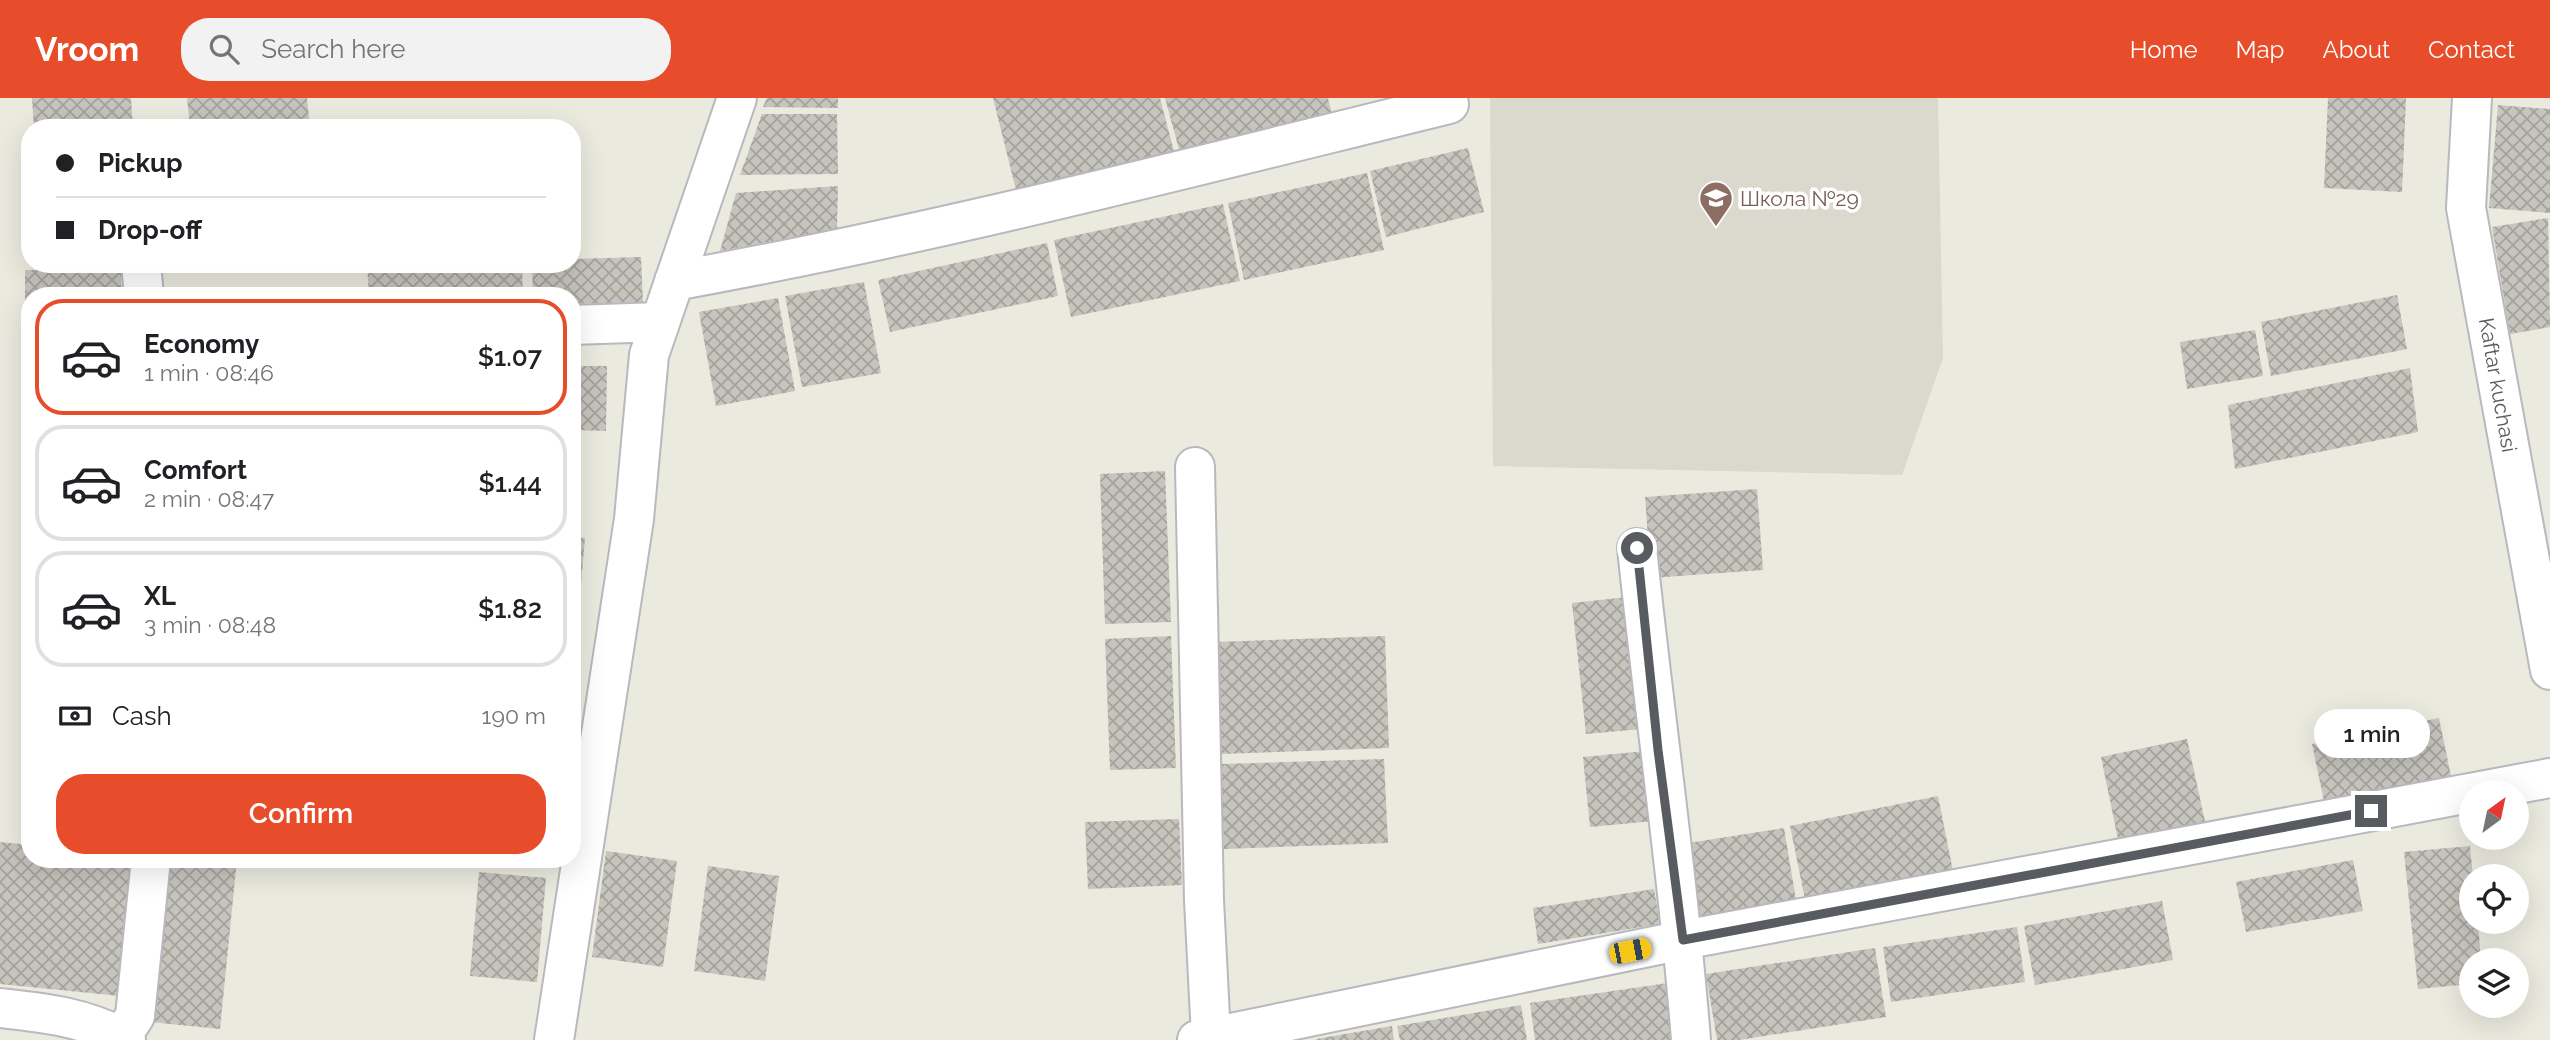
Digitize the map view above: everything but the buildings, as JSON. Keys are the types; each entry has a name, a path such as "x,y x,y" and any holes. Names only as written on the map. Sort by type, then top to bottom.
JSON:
{"street":[{"path":"581,864 634,519 649,355 737,98"},
{"name":"Kaftar kuchasi","path":"2472,98 2466,208 2550,670"},
{"path":"674,281 784,261 1001,214 1449,104"},
{"path":"581,325 660,322"},
{"path":"1195,467 1204,900 1204,1039 1683,940 2550,778"},
{"path":"1637,548 1658,750 1683,940 1691,1040"},
{"path":"0,1008 66,1016 93,1024 123,1039 135,1016 150,868"},
{"path":"554,1040 580,868"}],"shaded area":[{"name":"Школа №29","path":"1490,98 1938,98 1943,358 1902,475 1493,466"}],"place":[{"name":"Школа №29","path":"1716,228"}],"route":[{"path":"1637,548 1658,750 1683,940 2371,811"}]}
